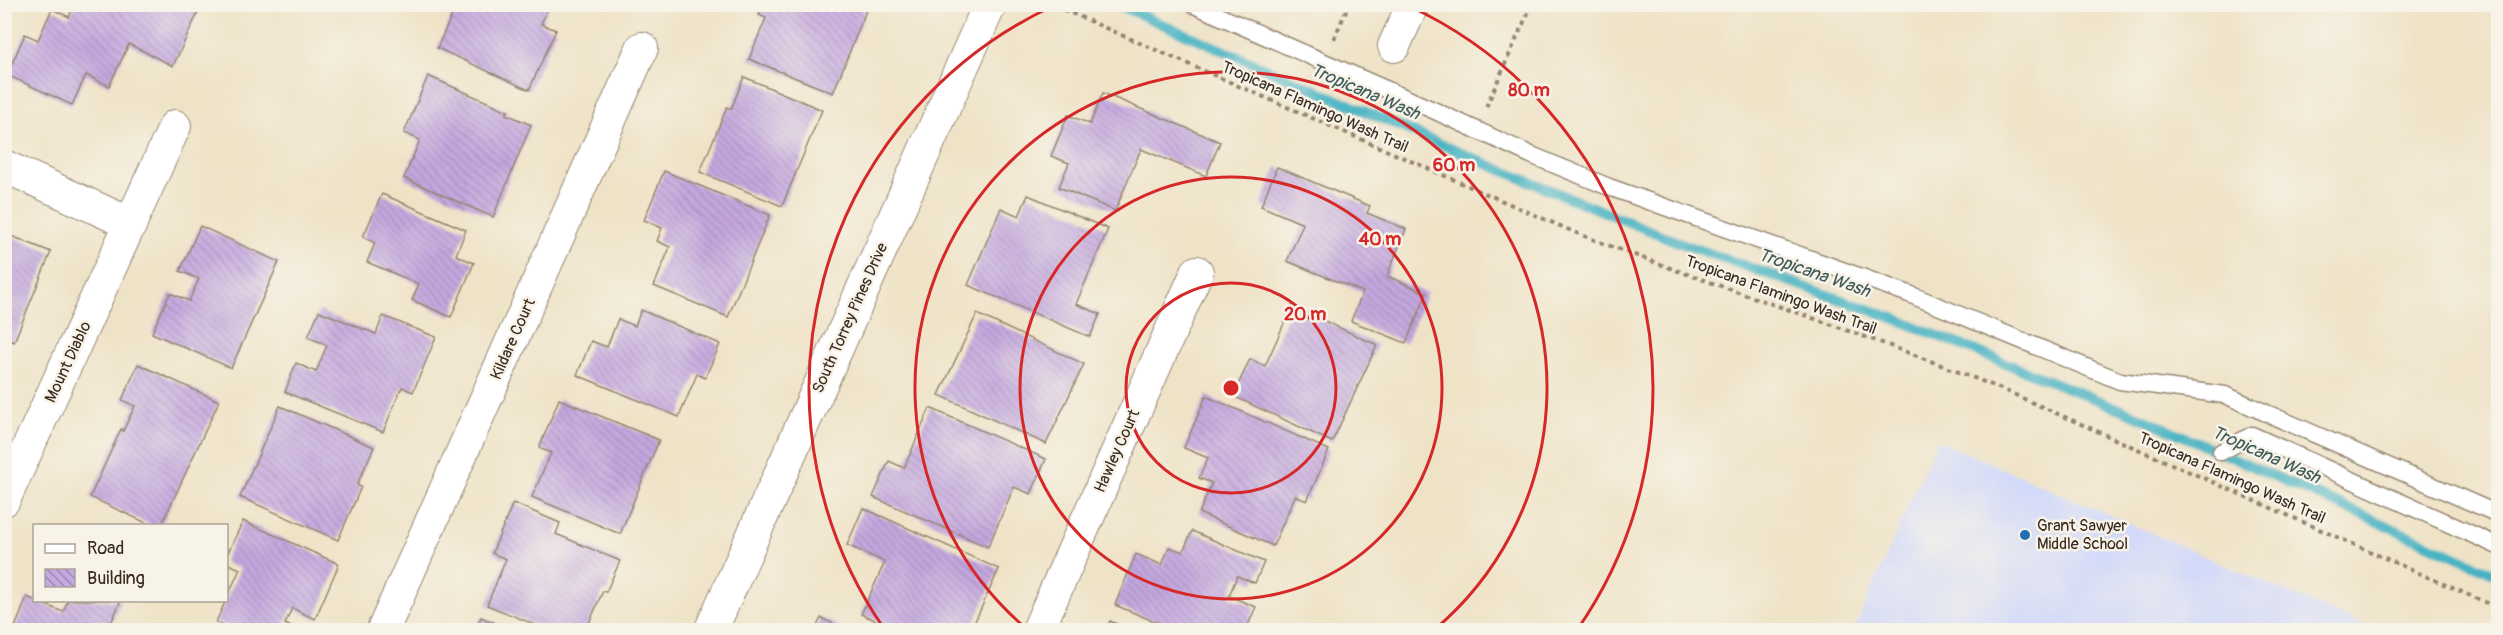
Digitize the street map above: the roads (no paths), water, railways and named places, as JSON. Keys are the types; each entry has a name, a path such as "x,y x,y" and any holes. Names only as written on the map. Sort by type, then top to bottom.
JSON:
{"main road":[{"name":"South Torrey Pines Drive","path":"711,630 990,4"}],"street":[{"path":"1394,46 1413,4"},
{"name":"Kildare Court","path":"383,630 642,48"},
{"name":"Mount Diablo","path":"4,500 174,126"},
{"path":"4,166 131,224"},
{"name":"Hawley Court","path":"1038,630 1197,272"}],"lane":[{"path":"1192,4 1531,155 1609,187 1909,294 2120,381 2225,395 2499,514"},
{"path":"2221,452 2252,435 2499,546"}],"waterway":[{"name":"Tropicana Wash","path":"1118,5 1501,170 1683,244 1896,319 2145,419 2498,575"}],"place":[{"name":"Grant Sawyer Middle School","path":"2025,535"}]}
